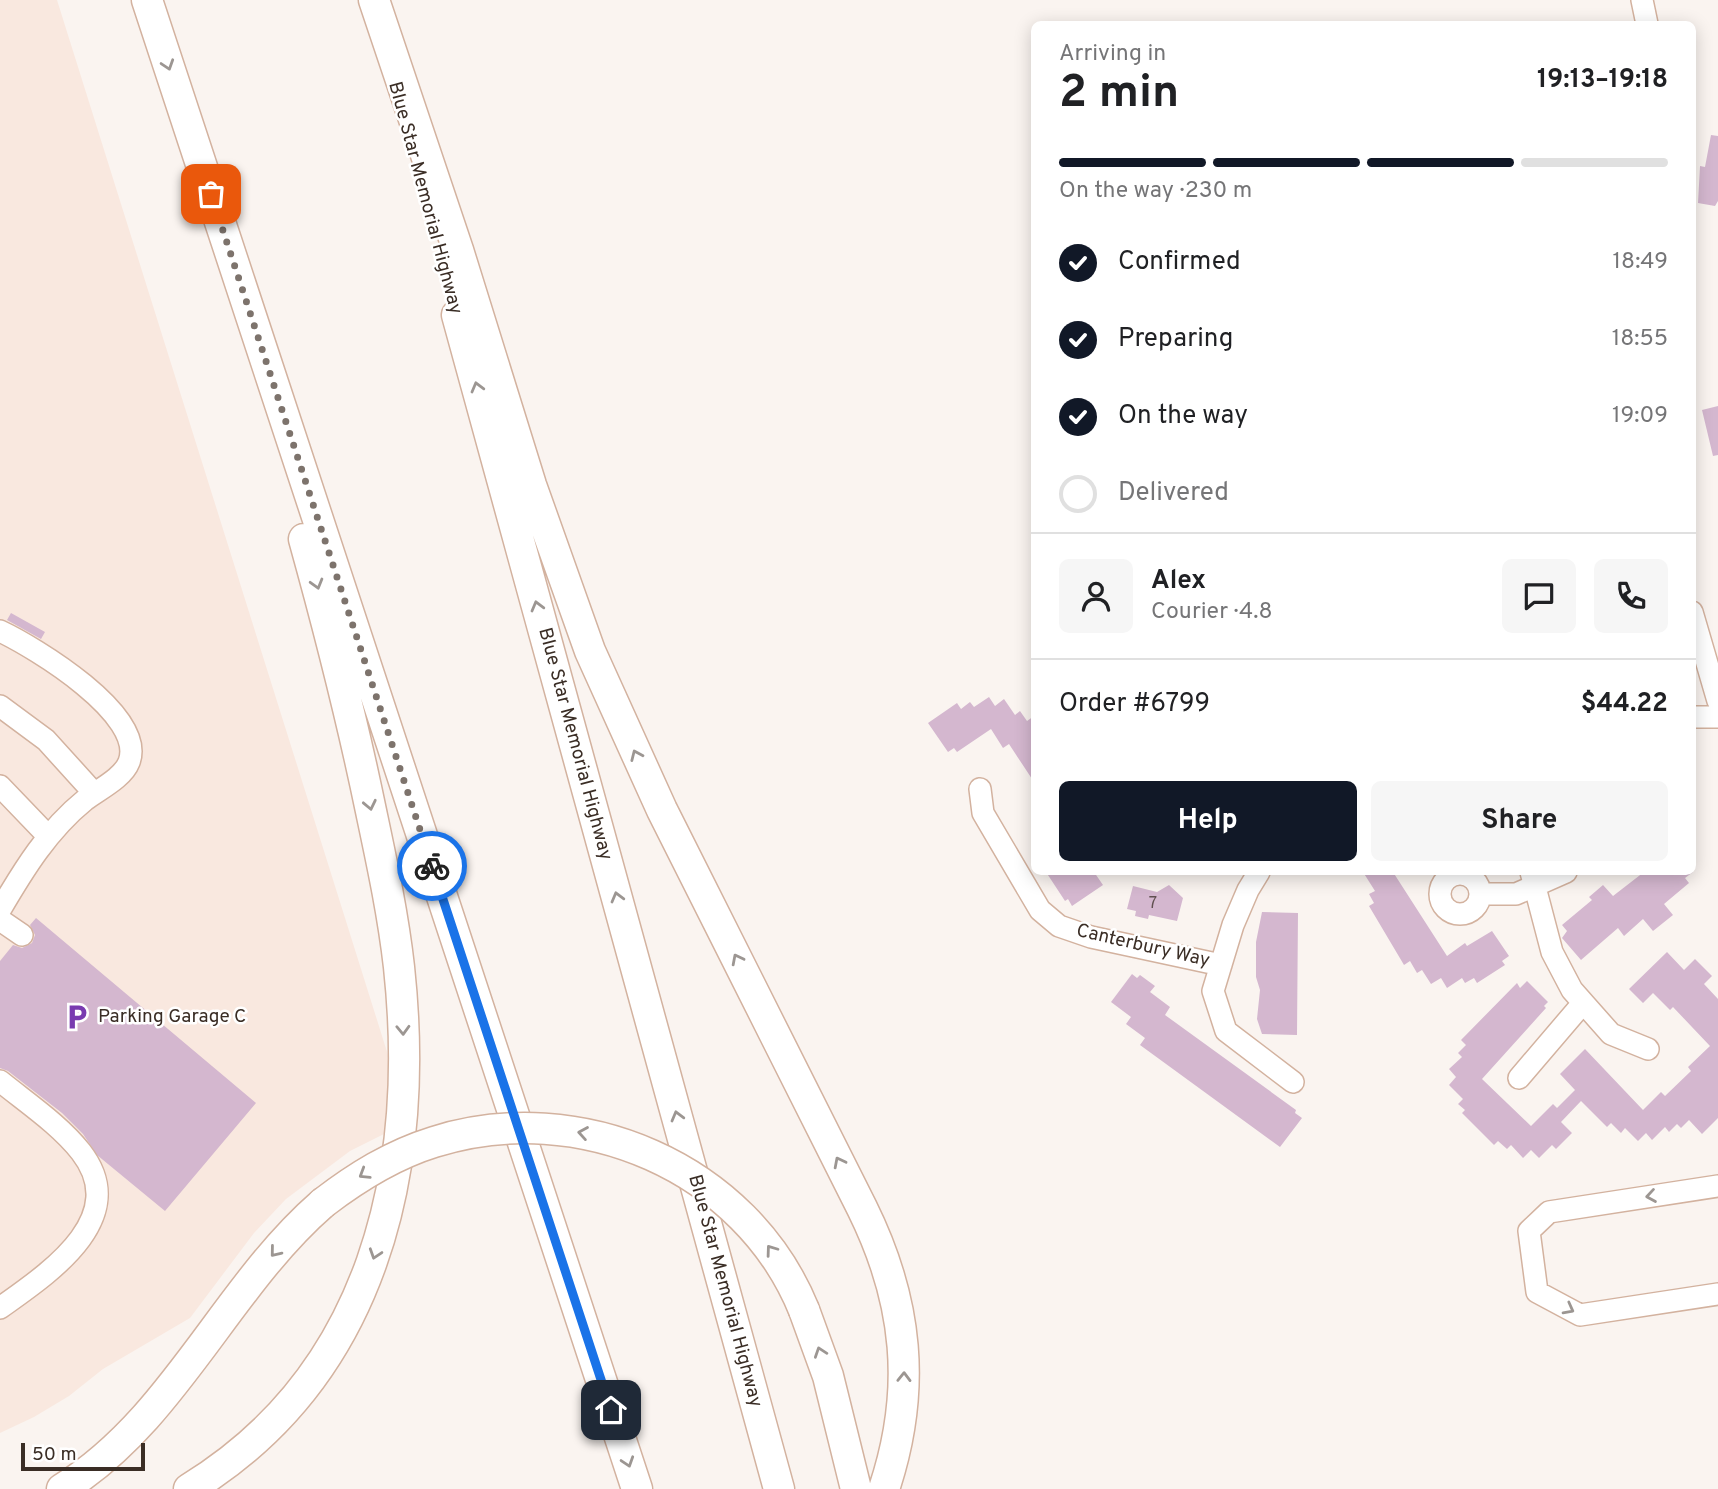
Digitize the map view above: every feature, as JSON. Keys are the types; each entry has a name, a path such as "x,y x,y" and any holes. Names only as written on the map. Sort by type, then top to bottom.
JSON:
{"highway":[{"path":"147,0 637,1489"},
{"path":"372,0 458,250 531,485 590,651 652,790 862,1208 883,1255 897,1301 904,1345 904,1388 896,1445 884,1489"},
{"name":"Blue Star Memorial Highway","path":"372,0 779,1489"},
{"path":"189,1489 238,1455 291,1405 331,1350 351,1314 374,1259 392,1189 400,1141 404,1067 401,996 392,915 346,693 193,141"},
{"path":"62,1489 95,1466 131,1434 282,1244 323,1203 380,1164 448,1138 528,1127 595,1135 629,1144 699,1181 746,1219 788,1275 804,1310 831,1384 856,1489"}],"street":[{"path":"1642,0 1646,21"},
{"path":"1696,626 1718,701"},
{"path":"0,631 39,652 72,676 107,707 125,731 130,743 129,763 122,772 94,793 48,836 22,872 0,910"},
{"path":"0,706 46,740 94,793"},
{"path":"1696,717 1718,717"},
{"path":"0,786 48,836"},
{"name":"Canterbury Way","path":"980,789 983,813 1040,910 1059,926 1091,937 1221,965"},
{"path":"1257,875 1233,925 1213,991 1226,1031 1293,1082"},
{"path":"1480,894 1516,894 1533,879 1552,875"},
{"path":"1533,879 1552,952 1572,990 1611,1034 1648,1049"},
{"path":"0,920 22,935"},
{"path":"1519,1078 1583,1003"},
{"path":"0,1081 82,1153 92,1172 96,1190 92,1216 80,1242 57,1266 0,1308"},
{"path":"1718,1186 1549,1212 1530,1231 1537,1292 1580,1315 1718,1294"}],"shaded area":[{"path":"0,0 57,0 388,1055 388,1132 350,1151 286,1199 254,1233 190,1318 103,1369 69,1396 0,1433"}],"building":[{"path":"1711,135 1718,136 1718,201 1715,206 1698,203 1700,166 1705,167"},
{"path":"1718,406 1718,455 1713,456 1702,410"},
{"path":"11,613 45,632 41,639 7,620"},
{"path":"989,697 995,706 1004,699 1015,715 1020,711 1027,721 1031,718 1031,777 1009,744 1003,748 991,729 957,752 954,748 948,752 928,723 957,703 961,709 970,702 974,707"},
{"path":"1048,875 1096,875 1103,885 1072,906 1068,899 1065,901"},
{"path":"1365,875 1395,875 1447,956 1465,943 1467,946 1492,931 1509,956 1502,961 1505,965 1477,983 1474,978 1465,983 1462,978 1447,988 1441,978 1431,984 1422,970 1417,973 1410,961 1404,965 1369,906 1374,903 1369,894 1375,891"},
{"path":"1640,875 1689,875 1685,878 1689,883 1664,904 1673,915 1653,931 1643,919 1624,936 1618,928 1581,960 1562,938 1567,931 1562,925 1592,900 1589,897 1603,885 1613,896"},
{"path":"1169,885 1183,898 1177,921 1149,915 1148,919 1135,916 1136,911 1127,909 1133,886 1157,892"},
{"path":"1262,912 1298,913 1297,1035 1262,1034 1257,1019 1260,990 1256,977 1256,942"},
{"name":"Parking Garage C","path":"36,918 256,1103 165,1211 97,1155 83,1134 62,1113 8,1071 0,1068 0,961 13,945 22,948 32,943 35,935 30,925"},
{"path":"1667,952 1684,970 1695,959 1712,976 1704,984 1718,999 1718,1118 1702,1134 1689,1120 1681,1128 1677,1124 1669,1132 1665,1127 1652,1140 1646,1133 1638,1141 1625,1128 1621,1133 1611,1123 1607,1127 1581,1101 1561,1122 1572,1133 1556,1149 1552,1145 1539,1158 1531,1150 1523,1158 1511,1145 1507,1149 1498,1141 1494,1145 1462,1113 1465,1110 1458,1104 1463,1099 1449,1085 1456,1077 1449,1069 1462,1057 1458,1053 1466,1045 1461,1040 1517,983 1520,988 1527,981 1548,1002 1544,1006 1546,1008 1482,1079 1531,1126 1553,1104 1557,1108 1575,1090 1560,1074 1585,1049 1643,1110 1661,1092 1665,1096 1691,1071 1688,1067 1710,1046 1673,1007 1670,1010 1653,993 1643,1003 1629,989"},
{"path":"1132,974 1137,978 1140,975 1155,986 1150,992 1170,1007 1165,1015 1296,1110 1295,1113 1302,1118 1280,1147 1140,1045 1145,1038 1126,1024 1131,1017 1111,1002"}],"way so far":[{"path":"211,194 432,866"}],"place":[{"name":"Parking Garage C","path":"77,1017"}],"route":[{"path":"432,866 611,1410"}]}
